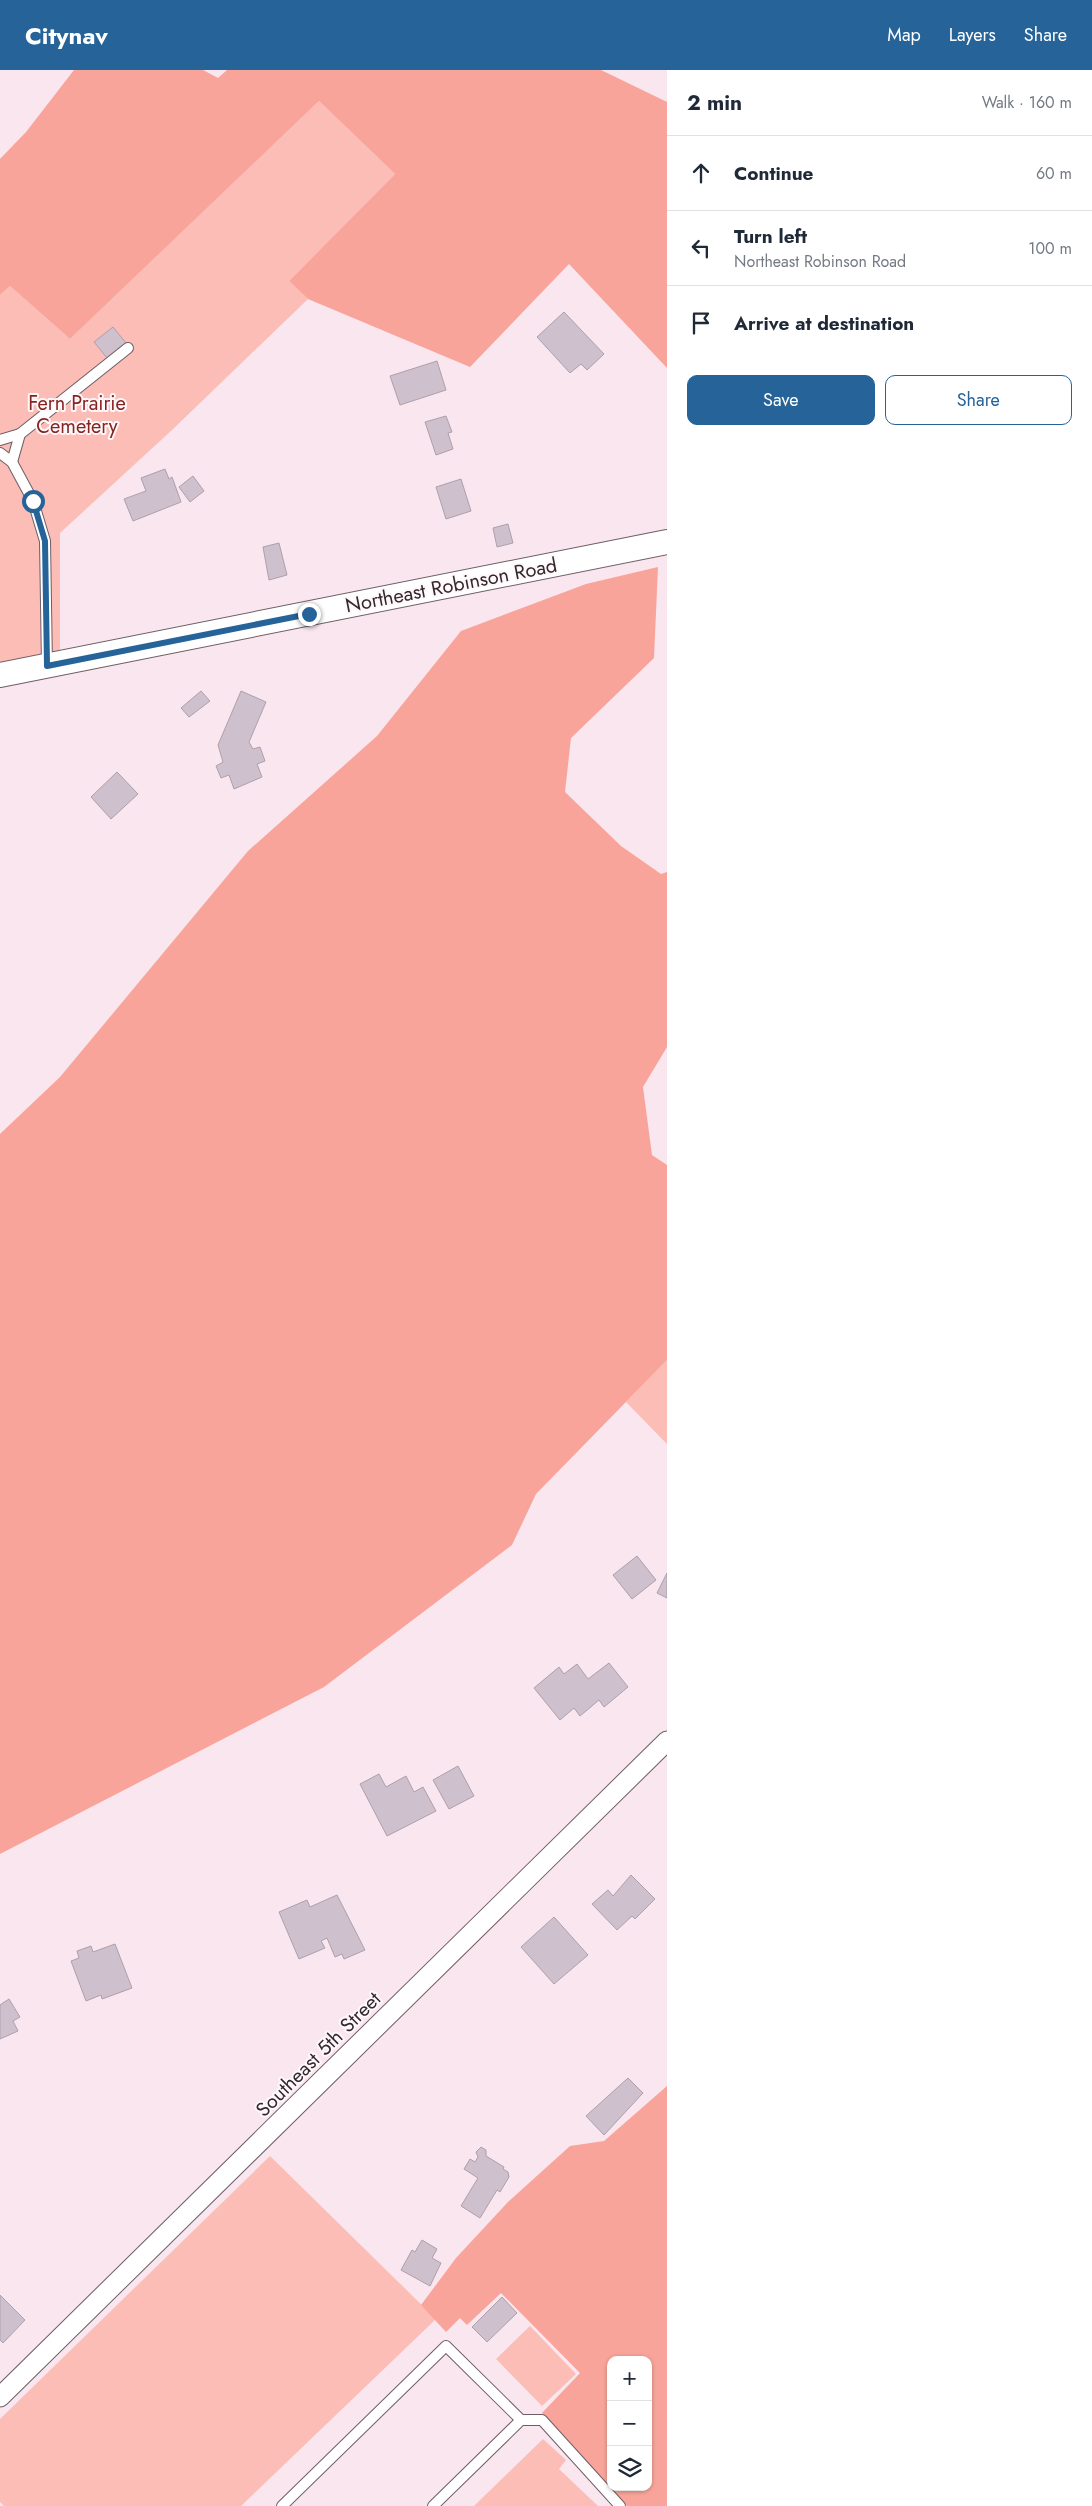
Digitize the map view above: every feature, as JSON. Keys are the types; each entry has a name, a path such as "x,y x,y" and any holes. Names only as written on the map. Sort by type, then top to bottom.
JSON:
{"street":[{"name":"Northeast Robinson Road","path":"0,675 667,542"},
{"name":"Southeast 5th Street","path":"0,2397 667,1741"}],"lane":[{"path":"0,440 20,434 128,348"},
{"path":"12,462 20,434"},
{"path":"0,453 12,462 33,501 45,541 47,666"},
{"path":"282,2506 446,2346 521,2420"},
{"path":"433,2506 521,2420 542,2420 620,2506"}],"green space":[{"name":"Fern Prairie Cemetery","path":"319,101 395,174 289,281 308,299 173,429 60,533 60,657 0,666 0,295 10,286 70,339"},
{"path":"667,1360 667,1444 626,1402"},
{"path":"270,2156 436,2319 241,2506 4,2506 0,2502 0,2419"},
{"path":"530,2326 576,2374 542,2406 496,2359"},
{"path":"543,2439 566,2460 559,2469 598,2506 474,2506"}],"shaded area":[{"path":"74,70 203,70 218,78 227,70 601,70 667,102 667,368 569,264 470,367 308,299 289,281 395,174 319,101 70,339 10,286 0,295 0,159 26,132"},
{"path":"658,567 654,658 571,738 565,792 621,846 661,874 667,872 667,1047 643,1087 652,1155 667,1165 667,1360 536,1494 512,1545 324,1687 0,1854 0,1134 60,1077 248,851 377,736 461,631 586,584"},
{"path":"667,2086 667,2506 627,2506 613,2491 652,2491 652,2356 607,2356 607,2484 542,2413 580,2373 501,2293 467,2325 460,2318 446,2332 421,2305 456,2258 508,2202 570,2146 604,2141"}],"building":[{"path":"564,312 604,354 587,370 581,364 570,373 537,337"},
{"path":"113,327 126,343 107,358 94,342"},
{"path":"437,361 446,390 400,405 390,376"},
{"path":"446,416 452,432 448,433 453,449 436,455 425,422"},
{"path":"165,469 169,479 172,477 181,502 133,521 124,499 146,491 141,478"},
{"path":"193,476 204,491 190,502 179,487"},
{"path":"461,479 471,511 446,519 436,487"},
{"path":"508,524 513,543 497,547 493,528"},
{"path":"279,543 287,575 269,580 263,547"},
{"path":"201,691 210,701 189,717 181,708"},
{"path":"241,691 266,702 249,742 253,749 260,747 265,761 257,764 262,777 234,789 229,775 221,778 216,766 223,762 218,745"},
{"path":"117,772 138,794 111,819 91,797"},
{"path":"637,1556 656,1580 632,1599 613,1575"},
{"path":"667,1573 667,1598 657,1593"},
{"path":"609,1663 628,1687 604,1707 599,1700 580,1716 574,1708 560,1720 534,1688 559,1667 564,1674 577,1664 588,1679"},
{"path":"458,1766 474,1796 449,1809 433,1780"},
{"path":"379,1774 386,1787 406,1776 414,1792 423,1787 436,1811 387,1836 360,1784"},
{"path":"631,1875 655,1899 635,1919 632,1916 617,1930 592,1904 608,1890 613,1896"},
{"path":"337,1895 365,1950 344,1959 342,1954 335,1957 327,1938 321,1941 325,1948 299,1959 279,1912 307,1900 310,1907"},
{"path":"554,1917 588,1955 554,1984 521,1947"},
{"path":"115,1944 132,1988 102,1999 101,1995 86,2001 71,1961 79,1958 77,1951 91,1946 93,1952"},
{"path":"9,1999 20,2017 13,2021 18,2031 0,2039 0,2005"},
{"path":"628,2078 643,2093 604,2135 586,2116"},
{"path":"481,2147 486,2150 486,2156 504,2167 503,2169 508,2172 509,2177 500,2192 497,2190 480,2218 461,2206 478,2178 464,2169 470,2159 475,2162 478,2157 476,2152"},
{"path":"422,2240 437,2249 432,2258 441,2263 430,2286 401,2270 412,2250 415,2252"},
{"path":"0,2295 25,2320 3,2343 0,2340"},
{"path":"502,2297 517,2313 487,2342 472,2327"}],"route":[{"path":"33,501 45,541 47,666 309,614"}]}
